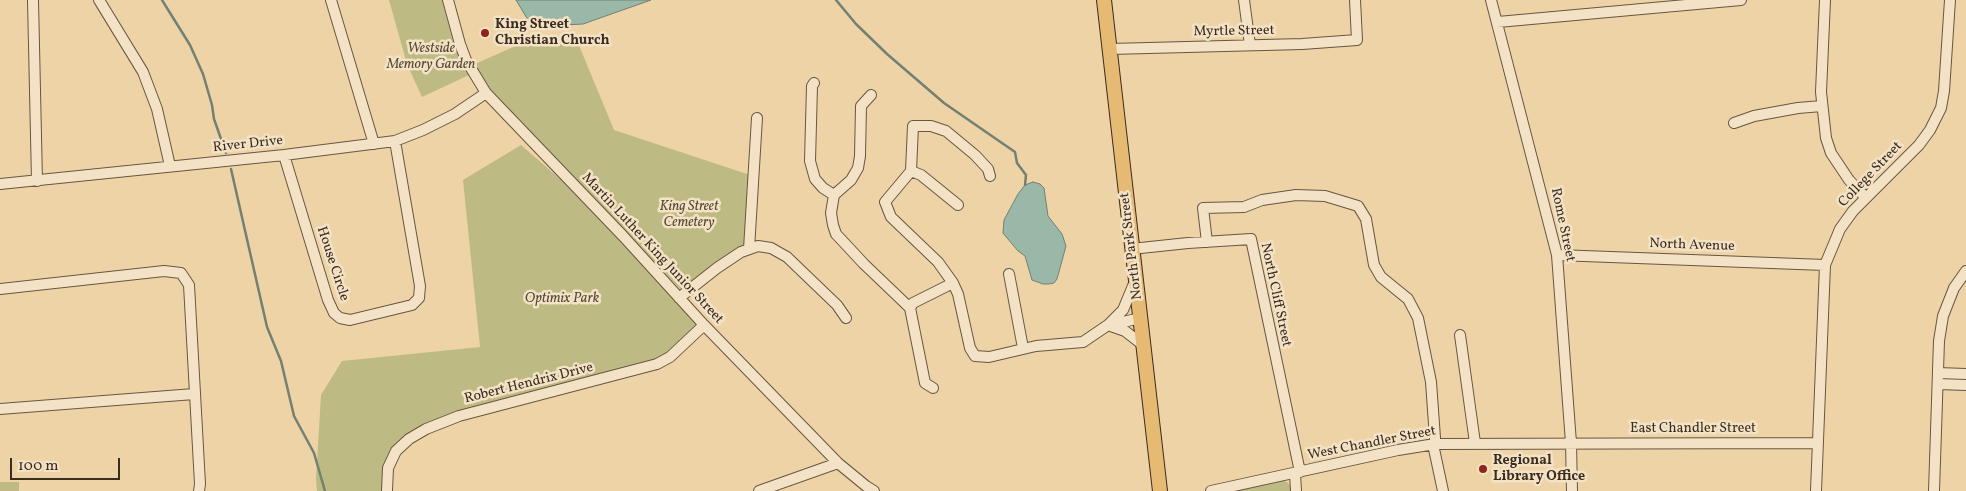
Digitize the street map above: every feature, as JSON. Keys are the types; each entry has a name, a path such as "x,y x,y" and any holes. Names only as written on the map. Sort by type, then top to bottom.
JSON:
{"main road":[{"name":"North Park Street","path":"1104,0 1160,491"}],"street":[{"path":"33,0 36,181"},
{"path":"99,0 143,72 157,109 170,166"},
{"path":"331,0 374,144"},
{"name":"Martin Luther King Junior Street","path":"448,0 457,37 466,60 486,93 704,325 838,463 874,491"},
{"path":"1244,0 1250,45"},
{"name":"Myrtle Street","path":"1110,50 1302,44 1358,40 1355,0"},
{"name":"Rome Street","path":"1491,0 1557,255 1571,443 1572,491"},
{"path":"1498,22 1741,0"},
{"path":"1825,0 1821,92 1826,138 1832,153 1848,180 1866,198"},
{"name":"College Street","path":"1816,491 1816,443 1825,265 1840,229 1866,198 1919,146 1930,130 1941,108 1945,82 1950,0"},
{"path":"814,83 812,86 810,160 815,179 823,188 834,195"},
{"name":"River Drive","path":"0,184 284,155 395,141 424,130 454,114 486,93"},
{"path":"871,95 861,106 858,168 851,180 834,195 831,213 836,234 910,308 925,383 933,388"},
{"path":"1734,123 1754,116 1798,108 1822,106"},
{"path":"749,249 757,118"},
{"path":"990,176 988,169 946,131 931,126 913,126 911,171 885,202 887,209 899,226 938,262 953,283 958,294 970,348 975,356 989,357 1023,348 1083,342 1108,325 1123,310 1135,281"},
{"name":"House Circle","path":"284,155 328,300 334,314 340,318 350,320 412,305 418,298 420,286 395,141"},
{"path":"911,171 921,175 958,205"},
{"path":"1207,242 1203,208 1244,206 1262,200 1296,195 1325,196 1358,206 1366,219 1374,265 1381,277 1408,299 1418,318 1430,382 1434,449 1443,491"},
{"name":"North Cliff Street","path":"1131,249 1250,239 1297,472 1296,491"},
{"path":"679,298 717,268 749,249 758,246 771,248 787,257 837,305 846,318"},
{"name":"North Avenue","path":"1557,255 1825,265"},
{"path":"0,289 164,271 181,273 189,285 199,491"},
{"path":"1934,491 1939,341 1943,316 1954,288 1966,271"},
{"path":"1009,274 1023,348"},
{"path":"910,308 913,303 953,283"},
{"path":"1108,325 1141,318"},
{"name":"Robert Hendrix Drive","path":"387,491 388,468 396,451 409,439 426,429 459,416 657,364 670,357 704,325"},
{"path":"1108,325 1125,331 1143,345"},
{"path":"1460,335 1476,443"},
{"path":"1938,373 1966,374"},
{"path":"1938,384 1966,385"},
{"path":"0,409 194,394"},
{"name":"West Chandler Street","path":"1211,491 1435,444 1571,443"},
{"name":"East Chandler Street","path":"1571,443 1816,443"},
{"path":"759,491 838,463"}],"green space":[{"name":"Westside Memory Garden","path":"389,0 442,0 453,41 469,75 422,97 407,64"},
{"name":"King Street Cemetery","path":"529,40 543,45 578,43 614,130 750,175 746,246 682,291 486,85 475,64"},
{"name":"Optimix Park","path":"521,145 604,217 704,325 670,357 459,416 396,451 387,491 317,491 321,395 342,361 480,347 463,180"},
{"path":"1283,479 1291,486 1291,491 1233,491"},
{"path":"0,482 19,482 19,491 0,491"}],"shaded area":[{"path":"516,0 651,0 583,24 546,26 528,20"},
{"path":"1033,182 1040,184 1044,188 1048,216 1062,234 1066,246 1057,279 1054,283 1049,284 1032,280 1025,256 1018,251 1003,233 1004,220 1018,194 1025,185"}],"waterway":[{"path":"162,0 190,45 203,74 214,119 226,153"},
{"path":"836,0 856,24 887,54 944,103 1015,152 1017,163 1026,175 1025,185"},
{"path":"231,169 267,327 281,361 294,416 314,453 325,491"}],"place":[{"name":"King Street Christian Church","path":"485,33"},
{"name":"Regional Library Office","path":"1483,469"}]}
